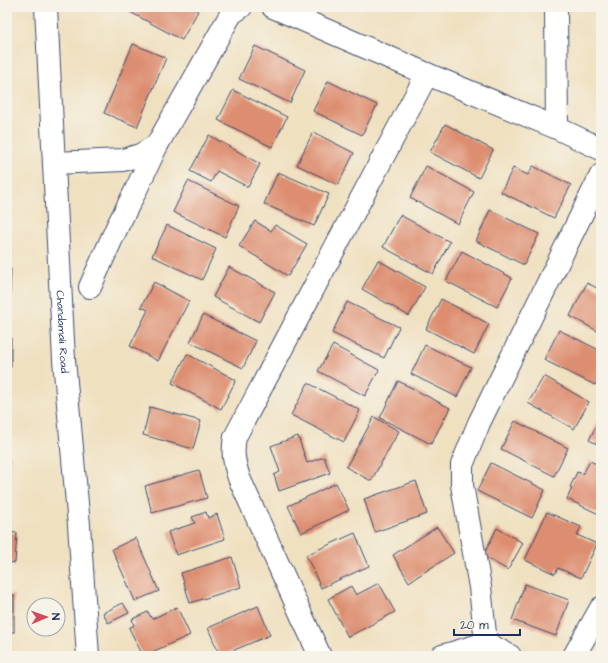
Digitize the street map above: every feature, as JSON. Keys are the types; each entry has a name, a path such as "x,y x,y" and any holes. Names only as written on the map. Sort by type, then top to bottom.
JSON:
{"street":[{"name":"Chandamali Road","path":"46,7 64,360 79,525 88,656"},
{"path":"90,287 118,225 158,145 231,14 241,7"},
{"path":"273,7 427,74 557,128 601,149"},
{"path":"556,7 557,128"},
{"path":"320,656 239,478 234,464 233,450 235,437 427,74"},
{"path":"54,163 123,160 140,155 158,145"},
{"path":"486,643 480,587 464,500 462,465 482,416 601,175"},
{"path":"574,656 601,608"},
{"path":"442,656 486,643 510,656"}],"building":[{"path":"133,7 191,7 198,11 182,40 130,12"},
{"path":"133,44 166,58 137,127 104,113"},
{"path":"255,46 305,70 290,103 239,79"},
{"path":"328,81 377,105 362,135 313,111"},
{"path":"233,90 287,117 272,147 218,120"},
{"path":"445,124 493,150 479,178 430,152"},
{"path":"313,132 354,153 338,185 297,165"},
{"path":"209,135 260,164 248,187 217,171 211,182 190,171"},
{"path":"426,166 474,192 458,224 410,198"},
{"path":"533,166 571,185 554,218 501,192 513,168 528,175"},
{"path":"278,172 329,194 314,226 264,204"},
{"path":"188,181 239,206 225,237 173,212"},
{"path":"490,210 539,234 524,265 476,241"},
{"path":"400,215 450,242 433,274 383,247"},
{"path":"255,221 271,231 275,225 307,244 288,276 239,246"},
{"path":"167,225 216,249 202,280 152,256"},
{"path":"462,251 512,278 497,307 446,281"},
{"path":"378,260 425,287 409,316 362,289"},
{"path":"229,267 275,292 259,322 213,297"},
{"path":"7,269 11,269 10,295 7,295"},
{"path":"154,282 189,301 158,361 130,346 148,310 141,307"},
{"path":"587,283 601,290 601,333 570,316"},
{"path":"441,299 489,324 474,354 426,329"},
{"path":"347,302 399,327 384,358 332,333"},
{"path":"203,315 256,341 243,368 190,342"},
{"path":"559,330 601,351 601,373 595,385 544,360"},
{"path":"7,337 11,337 11,367 7,366"},
{"path":"333,345 379,370 365,396 318,371"},
{"path":"425,345 471,367 457,397 411,374"},
{"path":"187,354 236,380 221,409 172,383"},
{"path":"544,376 589,402 574,429 528,403"},
{"path":"398,381 450,408 431,444 380,418"},
{"path":"308,383 360,410 344,442 291,415"},
{"path":"150,407 201,421 193,449 143,435"},
{"path":"374,417 399,431 371,481 346,467"},
{"path":"515,421 568,448 554,476 501,449"},
{"path":"598,422 601,424 601,446 589,440"},
{"path":"298,436 307,463 324,457 330,473 279,491 274,475 280,472 271,446"},
{"path":"7,461 9,461 10,499 7,499"},
{"path":"590,461 601,466 601,515 567,499 572,488 570,487 577,472 583,474"},
{"path":"491,463 545,490 532,518 477,491"},
{"path":"199,470 207,498 152,513 145,486"},
{"path":"416,481 427,514 375,532 364,499"},
{"path":"336,483 349,510 301,533 288,506"},
{"path":"206,512 208,518 217,514 225,539 176,555 168,532 195,523 192,517"},
{"path":"547,512 581,527 577,535 597,544 581,578 558,568 555,574 525,560"},
{"path":"437,527 454,553 409,582 393,555"},
{"path":"497,528 523,543 508,570 483,556"},
{"path":"7,532 17,533 15,563 7,562"},
{"path":"355,533 369,566 321,588 306,555"},
{"path":"136,538 159,591 135,601 112,549"},
{"path":"232,557 241,587 190,603 181,573"},
{"path":"379,583 395,612 348,637 328,599 351,586 356,595"},
{"path":"525,584 569,600 556,636 512,620"},
{"path":"7,595 14,595 14,632 7,632"},
{"path":"123,603 129,613 108,623 103,613"},
{"path":"258,606 270,635 220,656 208,628"},
{"path":"177,607 190,635 143,656 129,628 134,625 132,619 148,612 152,619"}]}
